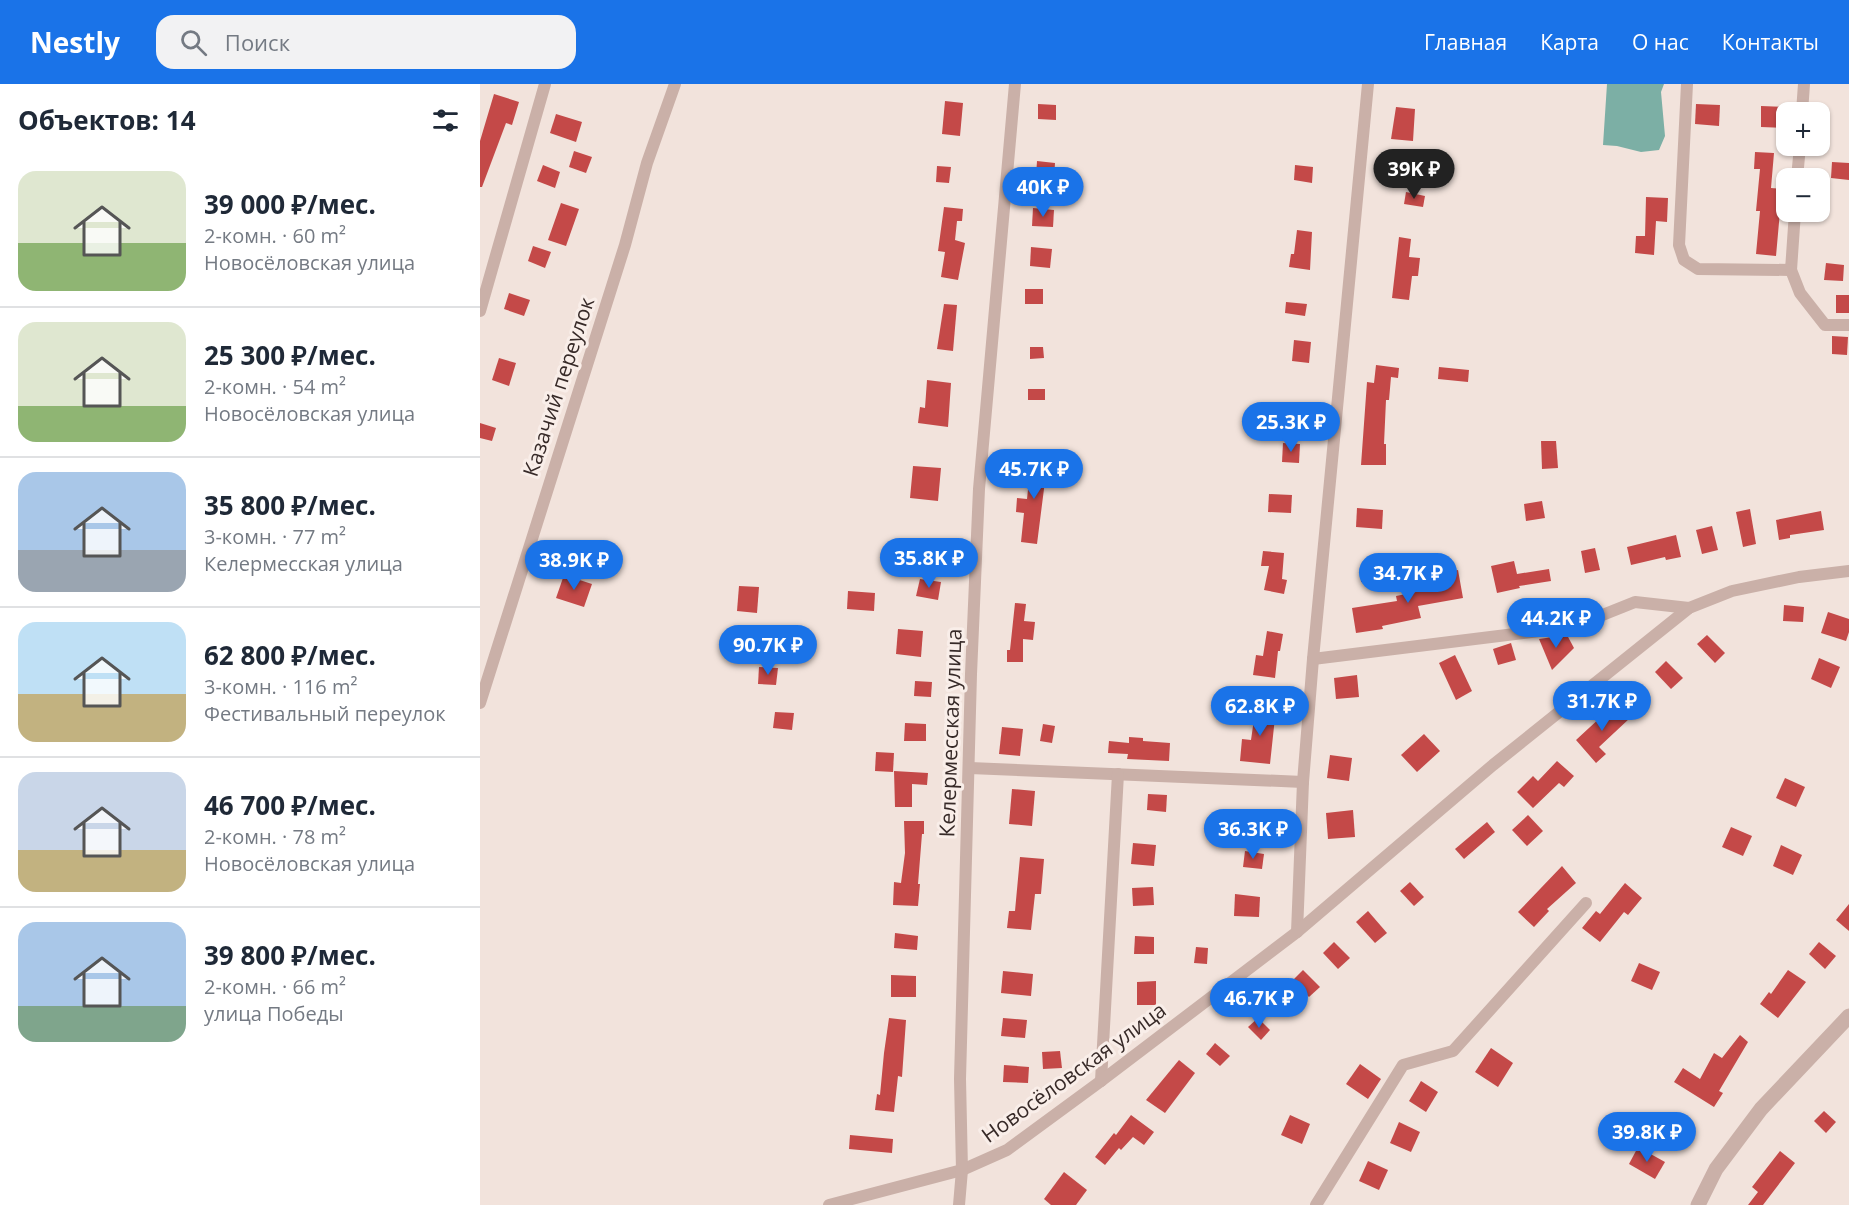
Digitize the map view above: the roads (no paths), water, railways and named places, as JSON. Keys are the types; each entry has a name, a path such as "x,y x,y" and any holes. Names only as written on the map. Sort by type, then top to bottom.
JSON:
{"street":[{"path":"480,311 545,84"},
{"name":"Казачий переулок","path":"480,703 625,245 647,162 675,84"},
{"name":"Келермесская улица","path":"959,1205 962,1170 960,1079 971,674 979,489 1015,84"},
{"path":"1297,932 1303,782 1312,659 1368,84"},
{"path":"1687,84 1678,245 1684,260 1698,269 1791,270"},
{"path":"1803,102 1804,84"},
{"path":"1794,222 1791,270 1800,292 1825,325 1849,325"},
{"path":"1312,659 1555,629 1585,622 1635,602 1689,608 1732,591 1798,577 1849,571"},
{"name":"Новосёловская улица","path":"829,1205 962,1170 1007,1150 1297,932 1492,765 1689,608"},
{"path":"970,768 1303,782"},
{"path":"1101,1081 1118,774"},
{"path":"1316,1205 1403,1065 1453,1051 1586,903"},
{"path":"1698,1205 1716,1169 1761,1108 1849,1016"}],"water":[{"path":"1607,84 1664,84 1661,92 1665,136 1659,150 1641,152 1603,145"}]}
